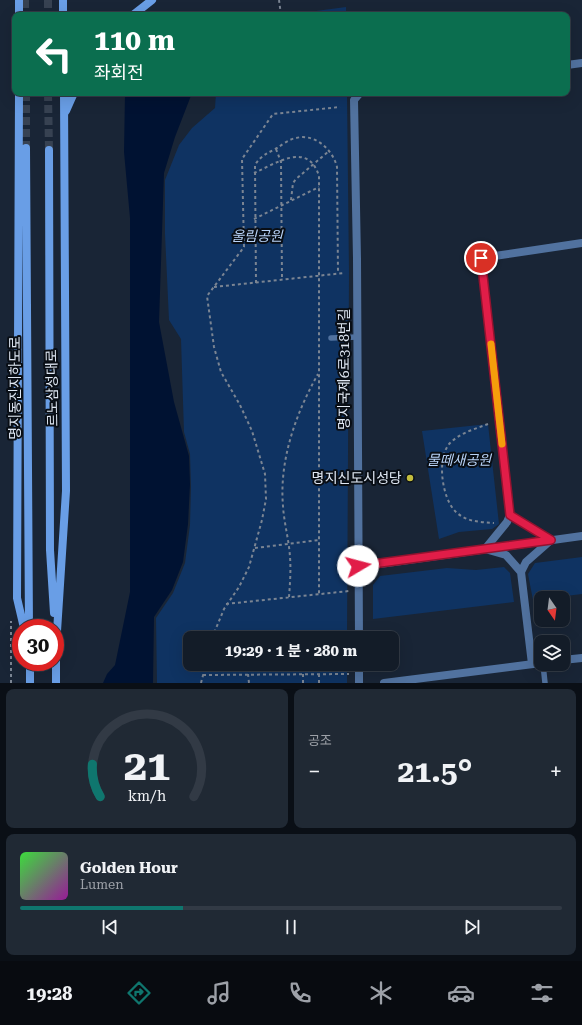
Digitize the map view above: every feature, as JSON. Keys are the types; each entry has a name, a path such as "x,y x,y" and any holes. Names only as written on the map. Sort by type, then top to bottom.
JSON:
{"main road":[{"path":"19,0 19,12"},
{"path":"63,0 63,12"},
{"path":"137,12 152,0"},
{"path":"19,96 18,598 22,619"},
{"name":"르노삼성대로","path":"58,619 66,491 64,96"},
{"path":"65,114 73,96"},
{"name":"명지동진지하도로","path":"26,148 29,619"},
{"path":"49,150 50,550 54,619"},
{"path":"30,671 30,683"},
{"name":"르노삼성대로","path":"56,671 56,683"}],"street":[{"path":"570,65 582,63"},
{"name":"명지국제6로318번길","path":"357,96 354,100 357,259 359,631"},
{"path":"485,549 507,522 510,515 481,258 582,243"},
{"path":"510,515 551,540"},
{"path":"358,566 582,536"},
{"path":"384,683 532,664 521,572 526,562 551,540"},
{"path":"485,549 506,555 521,572"},
{"path":"570,659 582,658"},
{"path":"359,671 359,683"}],"lane":[{"path":"331,338 357,337"},
{"path":"543,671 545,683"}],"path":[{"path":"279,0 281,12"},
{"path":"215,631 226,604 239,587 249,567 255,548 266,499 265,474 252,431 240,405 221,372 214,347 208,296 244,247 242,159 272,114 340,107"},
{"path":"256,283 254,219 255,165 257,160 295,138 316,140 330,151 335,158 337,167 338,273"},
{"path":"276,149 281,162 282,280"},
{"path":"291,200 293,183 330,151"},
{"path":"254,172 296,156 310,160 314,164 319,176 319,594"},
{"path":"254,219 319,187"},
{"path":"214,287 344,273"},
{"path":"289,597 288,544 283,505 283,483 293,427 305,396 319,373"},
{"path":"488,424 469,430 450,442 447,447 441,471 445,492 456,512 472,521 499,524"},
{"path":"255,548 319,540"},
{"path":"226,604 353,591"},
{"path":"201,683 204,671"},
{"path":"248,674 249,683"},
{"path":"303,674 303,683"},
{"path":"319,674 319,683"},
{"path":"203,675 353,674"}],"green space":[{"path":"346,7 346,12 308,12"},
{"name":"울림공원","path":"216,96 347,96 349,273 347,631 183,631 183,671 347,671 347,683 157,683 156,618 173,593 185,563 190,525 191,487 190,454 184,432 181,339 169,320 165,234 165,180 179,145 192,128 215,108"},
{"name":"물떼새공원","path":"488,424 499,524 492,529 459,532 439,539 422,431"},
{"path":"582,557 582,594 570,595 570,591 534,591 533,600 528,574 535,563"},
{"path":"504,567 510,573 514,602 373,619 373,585 380,576 447,568 476,570"}],"shaded area":[{"path":"125,96 191,96 175,137 164,173 159,322 174,402 189,456 190,484 188,524 183,562 172,590 154,617 153,683 103,683 107,674 115,665 130,592 130,218 124,152"}],"tunnel":[{"path":"25,0 25,12"},
{"path":"48,0 48,12"},
{"path":"26,96 26,148"},
{"path":"48,96 49,150"}],"slow traffic":[{"path":"491,344 502,444"}],"place":[{"name":"명지신도시성당","path":"410,478"}],"route":[{"path":"358,566 551,540 510,515 481,258"}]}
